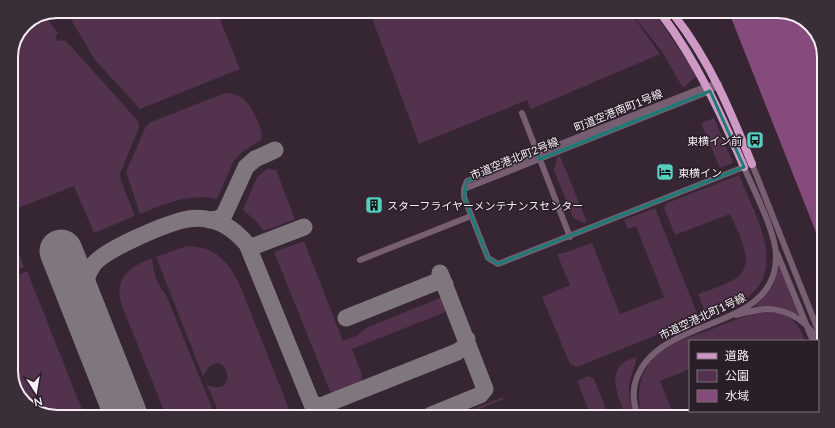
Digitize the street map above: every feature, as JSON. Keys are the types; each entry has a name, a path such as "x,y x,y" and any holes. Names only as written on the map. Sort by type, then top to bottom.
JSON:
{"main road":[{"path":"664,18 675,32 708,88 748,166"},
{"path":"676,18 699,49 719,84 748,166"}],"street":[{"name":"市道空港北町2号線","path":"719,84 538,156 464,189 464,197 488,258 494,264 502,264 748,166"},
{"path":"522,113 570,237"},
{"name":"市道空港北町1号線","path":"636,410 634,386 640,369 652,353 668,342 728,316 753,303 768,287 776,268 776,250 748,166"},
{"path":"748,166 817,328"},
{"path":"360,260 471,216"},
{"path":"776,250 813,340"},
{"path":"728,316 765,309 774,309 790,314 806,324 817,338"}],"highlighted area":[{"path":"710,91 744,167 498,264 488,258 464,197 467,181 537,153 540,159"}],"shaded area":[{"path":"52,18 731,18 817,235 817,340 689,340 689,410 52,410 35,403 28,397 22,388 18,373 18,55 19,47 26,33 38,23"}],"green space":[{"path":"70,18 219,18 240,69 140,109 95,60"},
{"path":"372,18 634,18 660,54 531,109 527,100 419,144"},
{"path":"635,18 658,18 697,76 683,88 663,53"},
{"path":"48,19 58,33 55,37 58,41 64,40 67,42 138,121 139,128 120,174 121,181 135,216 94,233 74,186 18,208 19,47 26,33 31,28"},
{"path":"225,93 239,96 246,101 259,125 262,136 261,140 242,152 233,162 217,199 196,198 177,200 140,214 126,172 146,126 151,122"},
{"path":"714,118 733,163 720,168 701,123"},
{"path":"560,156 587,222 584,223 573,218 554,170 557,157"},
{"path":"267,169 276,170 295,219 264,231 256,221 243,210 257,177"},
{"path":"739,175 759,221 764,238 766,254 765,270 760,284 748,297 733,305 706,315 698,294 729,282 741,274 745,267 746,258 741,240 730,214 675,235 664,208 667,203"},
{"path":"655,208 699,318 577,367 570,364 542,297 570,285 557,254 592,243 620,314 664,297 636,226 628,229 624,220"},
{"path":"304,241 343,341 358,335 366,328 442,297 446,310 443,313 352,349 362,375 361,381 335,392 330,391 274,252"},
{"path":"187,246 205,249 219,256 224,261 239,283 289,410 218,410 207,385 218,387 225,384 227,378 226,372 223,366 217,363 210,366 203,376 156,257"},
{"path":"18,251 24,267 18,269"},
{"path":"152,258 156,278 166,295 213,410 164,410 122,306 120,297 121,281 125,275 130,270"},
{"path":"780,267 799,314 797,315 778,307 755,306 772,287"},
{"path":"27,271 82,410 47,409 31,400 22,388 18,373 18,275"},
{"path":"767,311 787,316 796,323 805,340 689,340 689,369 660,381 672,410 641,410 639,388 645,370 656,355 681,340 753,314"},
{"path":"637,357 629,384 629,393 633,410 623,410 616,389 616,373 620,366 626,361"},
{"path":"589,376 594,379 607,410 589,410 577,381"},
{"path":"503,397 504,399 476,410 470,410"}],"water":[{"path":"731,18 778,18 790,20 800,25 807,31 815,45 817,55 817,235"}],"taxiway":[{"path":"210,220 218,219 224,215 246,167 255,159 275,150"},
{"path":"85,312 84,288 87,276 93,265 110,252 123,244 178,221 196,218 221,223 235,232 247,244 314,410"},
{"path":"249,248 304,227"},
{"path":"440,273 485,389 480,395 443,410"},
{"path":"346,318 436,282 445,284"},
{"path":"311,402 315,405 321,406 457,352 466,346 467,339"}],"runway":[{"path":"61,251 124,410"}],"place":[{"name":"東横イン前","path":"755,140"},
{"name":"東横イン","path":"665,172"},
{"name":"スターフライヤーメンテナンスセンター","path":"374,205"}]}
